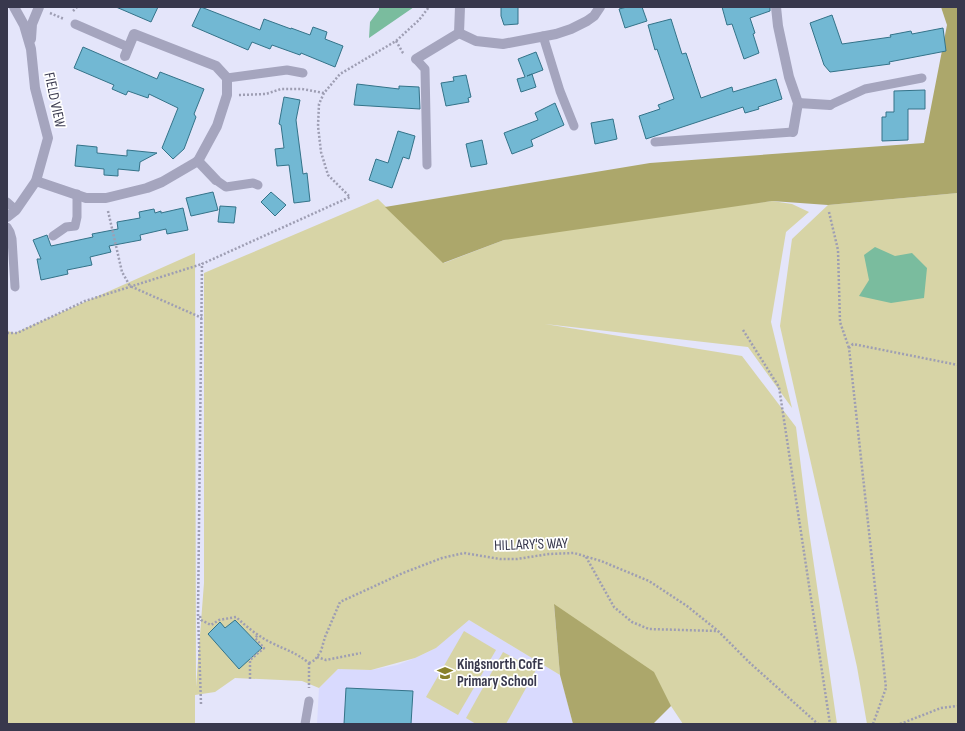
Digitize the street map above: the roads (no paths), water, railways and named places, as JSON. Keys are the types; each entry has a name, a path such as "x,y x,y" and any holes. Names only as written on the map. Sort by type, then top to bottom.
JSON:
{"street":[{"name":"FIELD VIEW","path":"14,7 24,25 31,49"},
{"name":"FIELD VIEW","path":"7,217 16,210 36,181 48,138 35,88 31,49 32,24 39,7"},
{"path":"459,33 460,7"},
{"path":"459,33 476,41 503,44 556,34 571,29 594,16 600,7"},
{"path":"776,7 778,26 789,77 798,103 793,132"},
{"path":"416,59 459,33"},
{"path":"36,181 86,198 106,198 147,188 162,182 198,161 212,137 227,95 227,78 216,66 134,34 127,52"},
{"path":"798,103 830,104"},
{"path":"198,161 216,180"}],"lane":[{"path":"76,24 127,52"},
{"path":"543,36 560,91 574,126"},
{"path":"416,59 425,69 427,165"},
{"path":"227,78 287,70 303,73"},
{"path":"830,104 865,89 922,78"},
{"path":"655,142 793,132"},
{"path":"216,180 226,187 253,183 258,185"},
{"path":"52,236 66,227 75,226 77,217 77,194"},
{"path":"7,202 16,210"},
{"path":"7,227 12,239 15,287"},
{"path":"306,724 309,702"}],"place":[{"name":"Kingsnorth CofE Primary School","path":"445,673"}]}
